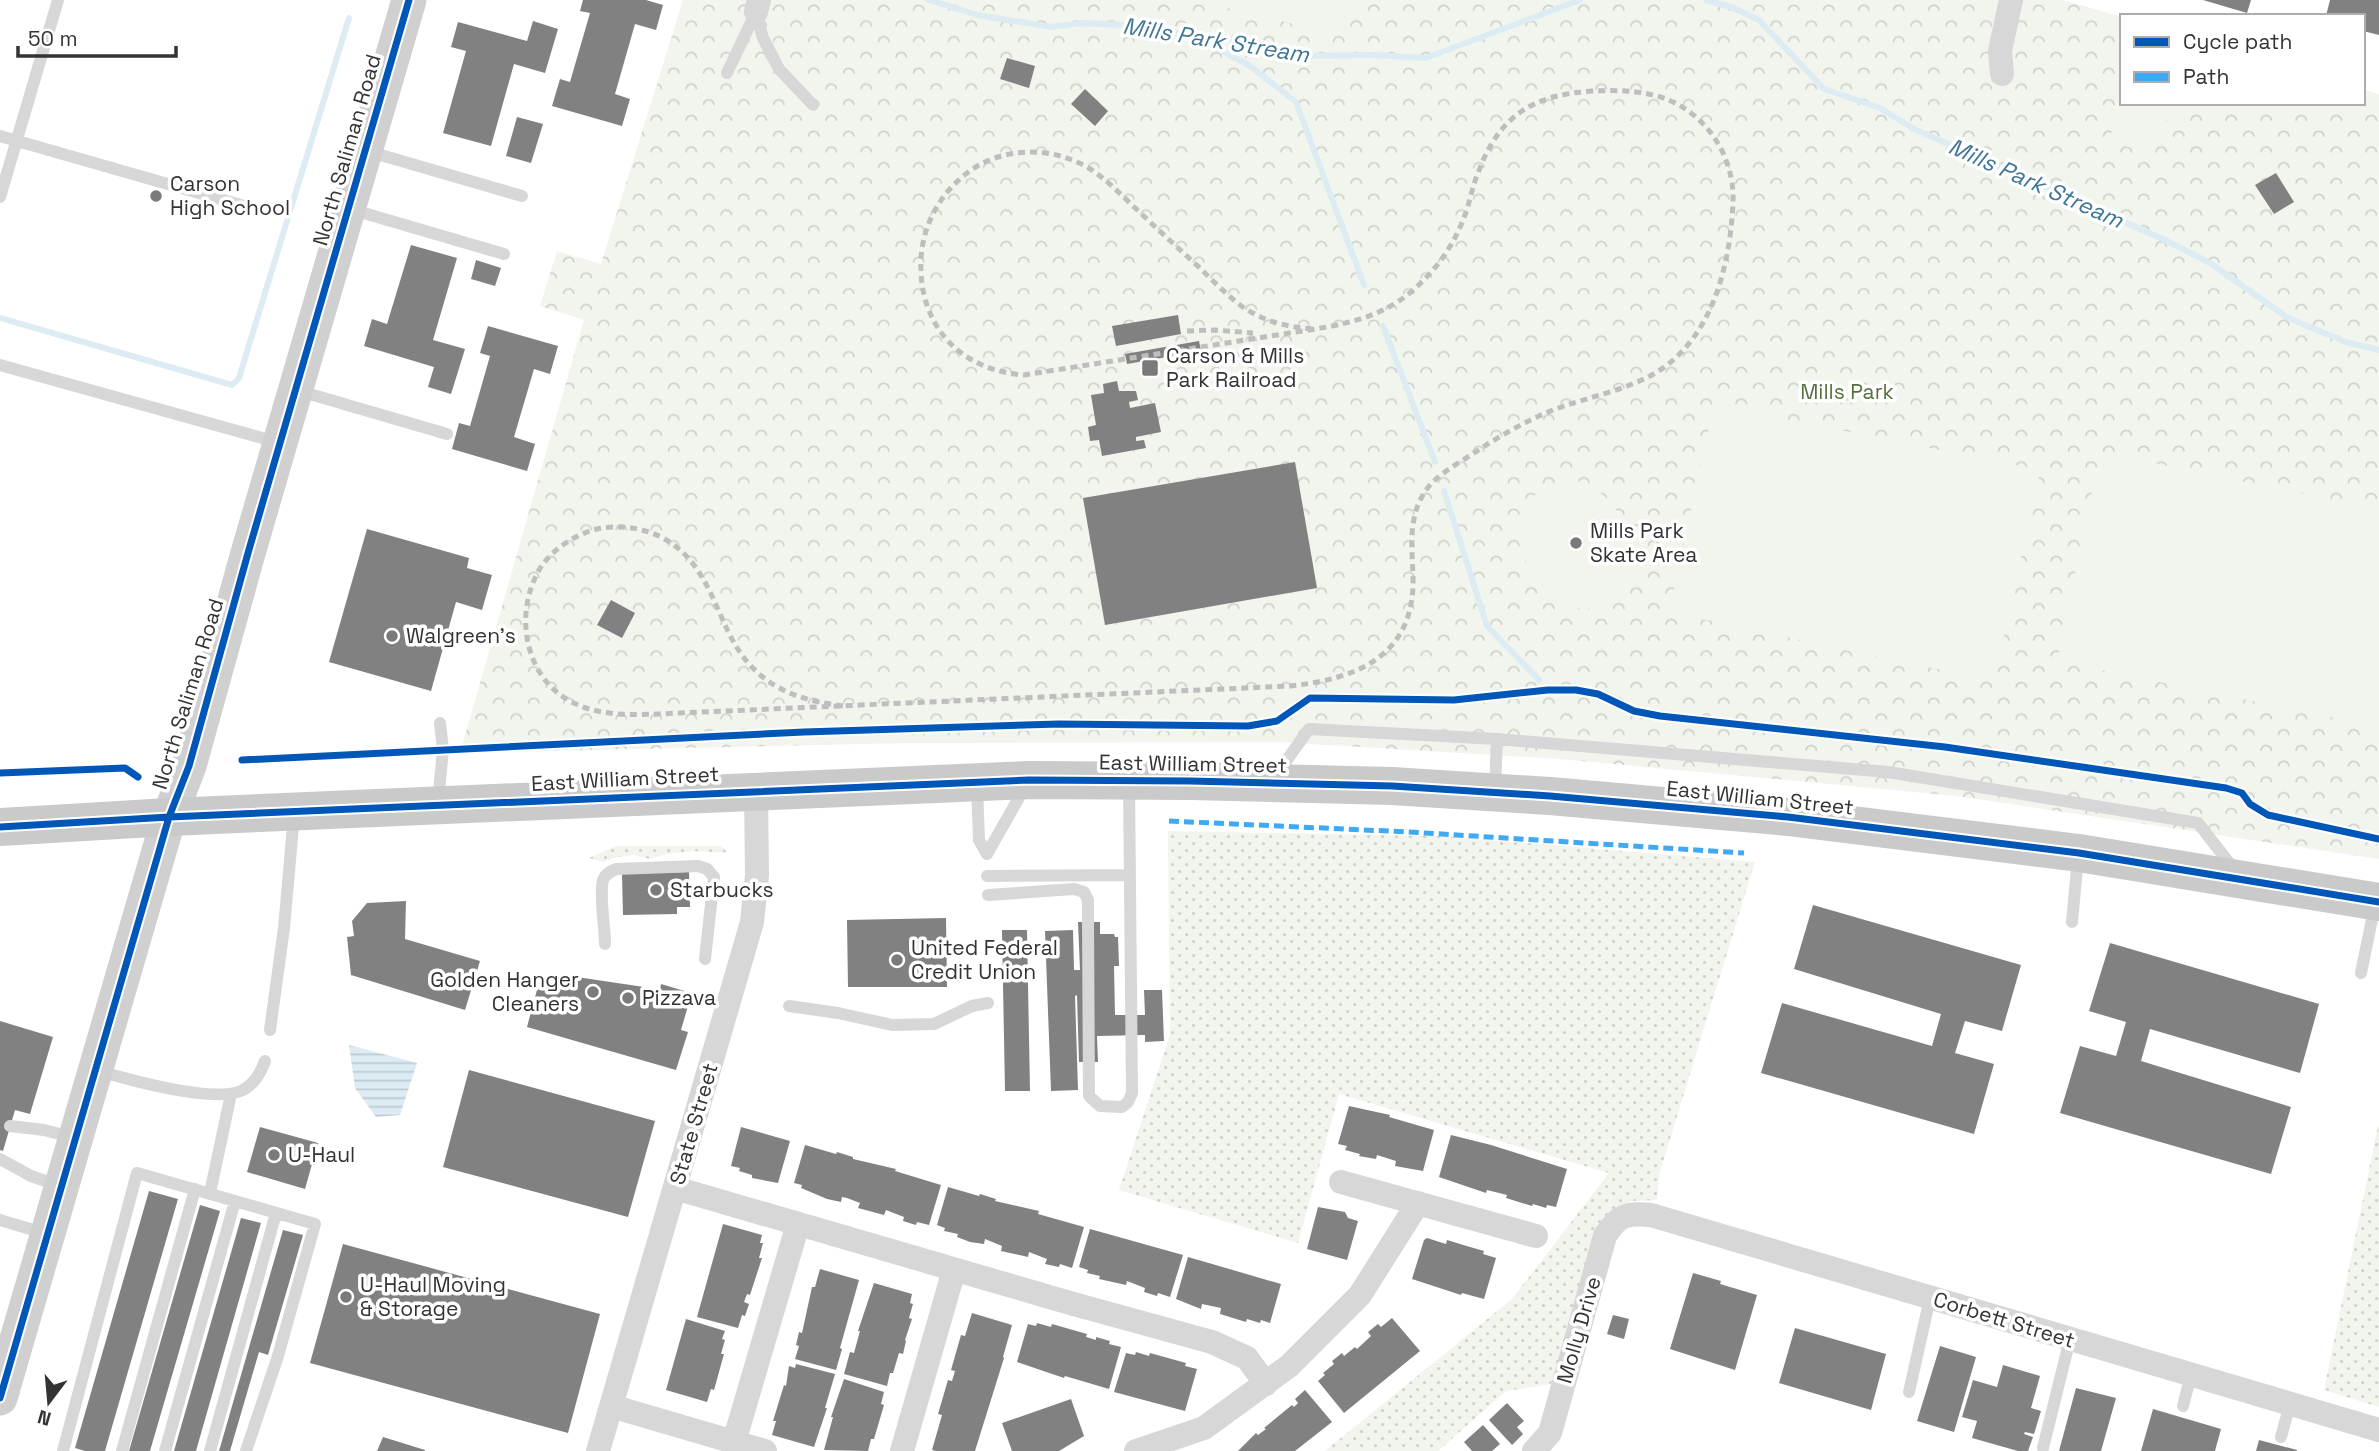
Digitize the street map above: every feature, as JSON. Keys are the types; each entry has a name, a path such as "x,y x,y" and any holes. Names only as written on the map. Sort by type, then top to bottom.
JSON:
{"main road":[{"name":"North Saliman Road","path":"0,1398 169,817 189,766 365,150 402,2"},
{"name":"East William Street","path":"0,827 294,811 1029,780 1270,783 1495,792 1788,817 2079,853 2377,902"}],"street":[{"path":"2002,74 2000,51 2011,0"},
{"name":"State Street","path":"598,1451 752,922 757,875 756,791"},
{"path":"1341,1182 1535,1236"},
{"path":"675,1188 1212,1342 1247,1358 1266,1384"},
{"path":"1136,1451 1203,1427 1289,1366 1360,1294 1418,1203"},
{"name":"Corbett Street","path":"1629,1213 1651,1215 2379,1430"},
{"name":"Molly Drive","path":"1534,1451 1550,1433 1605,1237 1613,1224 1629,1213"},
{"path":"734,1442 798,1224"},
{"path":"902,1451 954,1270"},
{"path":"611,1406 765,1451"}],"lane":[{"path":"0,197 58,0"},
{"path":"727,73 757,6"},
{"path":"757,6 762,37 779,69 813,105"},
{"path":"0,136 241,205"},
{"path":"365,150 522,196"},
{"path":"348,209 504,254"},
{"path":"0,365 280,443"},
{"path":"296,390 447,434"},
{"path":"437,805 443,750 440,723"},
{"path":"1270,783 1309,729 1497,738 1888,772 2198,823 2243,880"},
{"path":"1495,792 1497,738"},
{"path":"977,782 979,840 987,854 1029,780"},
{"path":"988,895 1074,889 1084,892 1088,909 1089,1096 1100,1106 1122,1107 1132,1093 1129,780"},
{"path":"270,1030 284,928 294,811"},
{"path":"2072,922 2079,853"},
{"path":"606,944 603,878 608,872 615,869 698,866 707,869 714,877 705,959"},
{"path":"987,876 1130,875"},
{"path":"2361,973 2377,902"},
{"path":"789,1006 892,1024 934,1024 972,1006 988,1003"},
{"path":"95,1070 162,1087 231,1094 252,1084 265,1061"},
{"path":"210,1193 231,1094"},
{"path":"10,1126 44,1130 75,1139"},
{"path":"0,1159 31,1176 62,1186"},
{"path":"63,1451 137,1173 315,1224 278,1356 246,1451"},
{"path":"122,1451 195,1189"},
{"path":"166,1451 235,1201"},
{"path":"210,1451 276,1213"},
{"path":"0,1220 47,1234"},
{"path":"1909,1392 1930,1298"},
{"path":"2043,1448 2070,1339"},
{"path":"2183,1406 2191,1375"},
{"path":"2281,1437 2290,1404"}],"green space":[{"name":"Mills Park","path":"683,0 2063,0 2120,16 2120,105 2365,105 2365,90 2379,94 2379,859 1957,796 1560,759 1278,742 905,743 460,753 584,320 540,306 557,251 601,264"},
{"path":"1194,0 1352,0 1344,36"},
{"path":"2121,105 2172,105 2153,157 2109,139"},
{"path":"1714,405 2040,470 1994,681 1669,612"},
{"path":"2100,452 2379,509 2379,727 2057,661"},
{"name":"Mills Park Skate Area","path":"1575,480 1597,490 1613,506 1629,535 1633,552 1633,568 1621,595 1607,604 1579,608 1555,599 1536,581 1524,556 1520,530 1527,506 1544,488"},
{"path":"1168,831 1441,836 1755,862 1659,1175 1657,1200 1632,1201 1613,1213 1551,1384 1506,1391 1438,1451 1325,1451 1512,1299 1609,1173 1339,1094 1298,1243 1119,1190 1170,1035"},
{"path":"616,846 721,846 728,853 694,851 650,859 633,855 603,862 589,858"},
{"path":"2379,1126 2379,1407 2324,1390"}],"shaded area":[{"path":"349,1045 417,1063 400,1115 376,1117 355,1088"}],"building":[{"path":"583,0 646,0 663,5 656,30 635,24 615,94 630,99 622,126 552,106 560,79 570,82 590,13 580,11"},
{"path":"2203,0 2251,0 2247,13"},
{"path":"2330,0 2379,0 2379,35 2365,32 2365,14 2326,14"},
{"path":"533,21 558,29 545,73 514,64 491,146 443,133 466,51 451,47 458,22 527,41"},
{"path":"1007,58 1035,66 1029,88 1000,79"},
{"path":"1085,89 1108,111 1095,126 1071,104"},
{"path":"517,117 543,124 531,163 506,156"},
{"path":"2276,173 2294,202 2274,214 2255,185"},
{"path":"411,245 457,258 433,340 465,349 451,394 428,387 434,367 364,346 372,319 387,324"},
{"path":"476,260 501,268 495,286 471,279"},
{"path":"1178,315 1181,334 1116,346 1112,326"},
{"path":"488,326 558,346 550,374 534,369 514,437 535,444 527,471 452,449 459,423 470,426 490,356 480,353"},
{"path":"1199,341 1201,351 1127,364 1125,354"},
{"path":"1117,381 1119,391 1136,391 1138,400 1129,402 1130,408 1155,403 1161,432 1136,437 1136,441 1144,440 1146,448 1102,456 1099,440 1090,441 1088,427 1096,425 1091,395 1104,393 1103,384"},
{"path":"1295,462 1317,588 1105,625 1083,498"},
{"name":"Walgreen's","path":"367,529 469,558 467,568 492,575 482,610 456,602 431,691 329,662"},
{"path":"611,600 635,613 622,638 597,625"},
{"name":"Starbucks","path":"689,872 690,907 677,907 677,914 623,915 622,874"},
{"path":"406,901 405,939 480,961 465,1010 351,975 347,937 354,936 352,921 367,903"},
{"path":"1813,905 2021,965 2002,1031 1965,1021 1955,1053 1994,1064 1974,1134 1761,1073 1782,1003 1932,1046 1941,1014 1794,969"},
{"path":"946,918 947,987 848,987 847,920"},
{"path":"1078,922 1100,922 1100,934 1114,934 1118,937 1119,966 1114,966 1115,1015 1145,1015 1144,990 1162,990 1164,1041 1145,1042 1145,1035 1097,1036 1098,1062 1079,1062 1077,995 1078,1090 1051,1091 1045,931 1073,930 1074,970 1080,970"},
{"path":"1002,930 1027,930 1030,1091 1005,1091"},
{"path":"2110,943 2319,1004 2300,1073 2150,1029 2141,1061 2291,1107 2271,1174 2060,1113 2080,1046 2116,1056 2126,1022 2089,1011"},
{"path":"541,975 568,983 570,976 644,987 643,990 659,995 661,984 698,995 695,1008 688,1006 681,1030 688,1032 676,1070 527,1027"},
{"path":"0,1021 53,1037 30,1114 15,1110 3,1151 0,1150"},
{"path":"469,1070 655,1121 628,1217 443,1167"},
{"path":"1349,1106 1390,1115 1389,1117 1434,1130 1423,1171 1395,1166 1396,1161 1377,1155 1376,1159 1359,1156 1360,1154 1345,1150 1347,1146 1338,1144"},
{"path":"260,1127 318,1143 305,1189 247,1172"},
{"path":"741,1127 790,1141 778,1183 752,1178 752,1175 739,1171 740,1168 731,1166"},
{"path":"1451,1135 1567,1169 1556,1207 1532,1206 1506,1198 1507,1195 1487,1190 1486,1193 1439,1177"},
{"path":"805,1145 896,1169 895,1171 941,1185 929,1225 917,1222 916,1225 903,1221 904,1217 886,1210 884,1215 858,1208 860,1203 847,1198 842,1197 841,1202 827,1199 801,1188 802,1185 794,1183"},
{"path":"948,1187 1039,1211 1038,1214 1084,1227 1072,1268 1060,1264 1059,1267 1045,1264 1047,1259 1029,1252 1028,1257 1001,1251 1002,1246 985,1239 984,1244 970,1242 957,1237 958,1234 944,1231 945,1228 937,1225"},
{"path":"149,1191 178,1199 105,1451 85,1451 75,1448"},
{"path":"200,1205 220,1211 150,1451 129,1451"},
{"path":"1318,1207 1345,1212 1348,1218 1358,1221 1347,1260 1307,1249"},
{"path":"241,1218 261,1223 196,1451 174,1451"},
{"path":"723,1224 762,1235 759,1258 762,1258 750,1295 747,1294 744,1302 749,1304 738,1328 697,1317"},
{"path":"1090,1229 1183,1255 1170,1297 1144,1292 1145,1288 1127,1281 1126,1285 1099,1279 1100,1276 1087,1273 1088,1270 1079,1267"},
{"path":"283,1230 303,1235 268,1355 259,1352 230,1451 219,1451"},
{"path":"1427,1238 1446,1244 1447,1240 1484,1251 1483,1254 1496,1258 1484,1299 1462,1293 1461,1295 1412,1279 1424,1240"},
{"path":"343,1244 600,1314 568,1433 310,1363"},
{"path":"1188,1257 1281,1284 1270,1323 1247,1319 1246,1322 1220,1314 1221,1308 1202,1304 1201,1309 1176,1299"},
{"path":"820,1269 859,1280 836,1370 795,1359 799,1332 802,1333 812,1287 815,1287"},
{"path":"1693,1273 1757,1295 1735,1370 1670,1349"},
{"path":"874,1283 912,1294 910,1303 913,1304 909,1318 912,1319 903,1354 899,1353 887,1386 844,1374 850,1352 854,1353 858,1331"},
{"path":"972,1313 1012,1325 1004,1358 975,1451 932,1450 942,1415 938,1414 948,1380 952,1381 955,1371 951,1370 961,1335 965,1336"},
{"path":"1613,1315 1629,1319 1624,1339 1607,1334"},
{"path":"1392,1318 1420,1351 1344,1413 1318,1381 1334,1364 1332,1361 1342,1353 1344,1356 1355,1347 1357,1349 1371,1336 1368,1332 1378,1324 1381,1327"},
{"path":"686,1319 725,1331 721,1354 724,1354 714,1390 711,1389 707,1402 666,1390"},
{"path":"1037,1323 1051,1327 1052,1324 1087,1334 1086,1337 1110,1341 1109,1344 1121,1347 1109,1389 1065,1376 1064,1378 1017,1362 1028,1324 1036,1326"},
{"path":"1795,1328 1886,1354 1871,1410 1779,1383"},
{"path":"1940,1346 1976,1357 1954,1432 1917,1421"},
{"path":"1136,1352 1186,1363 1185,1366 1197,1369 1185,1411 1114,1392 1126,1353 1135,1355"},
{"path":"796,1364 835,1374 814,1447 772,1435 776,1421 773,1421 784,1385 786,1386 789,1366 795,1368"},
{"path":"2003,1365 2040,1376 2031,1408 2041,1411 2034,1434 2024,1434 2033,1437 2028,1451 2018,1451 1972,1438 1977,1421 1962,1417 1973,1380 1997,1387"},
{"path":"844,1379 884,1392 881,1404 884,1405 868,1451 824,1450 831,1417"},
{"path":"2076,1388 2116,1398 2101,1451 2059,1451"},
{"path":"1305,1390 1332,1422 1295,1451 1238,1451 1256,1433 1258,1435 1266,1429 1264,1428 1292,1405 1294,1407 1298,1403 1295,1399"},
{"path":"1071,1399 1084,1436 1059,1451 1012,1451 1002,1423"},
{"path":"1507,1403 1524,1421 1517,1427 1523,1434 1512,1445 1489,1420"},
{"path":"2153,1409 2221,1429 2215,1451 2141,1451"},
{"path":"1483,1425 1500,1444 1492,1451 1472,1451 1464,1442"},
{"path":"383,1437 425,1450 425,1451 377,1451"},
{"path":"2259,1440 2297,1450 2297,1451 2256,1451"}],"waterway":[{"name":"Mills Park Stream","path":"929,0 977,15 1051,27 1082,23 1160,27 1204,42 1221,37 1303,56 1374,55 1426,58 1580,0"},
{"name":"Mills Park Stream","path":"1706,0 1731,7 1759,20 1824,89 1880,108 1914,129 2165,240 2210,263 2288,318 2346,342 2379,350"},
{"path":"0,318 232,385 239,378 349,18"},
{"path":"1204,42 1249,65 1296,102 1364,285"},
{"path":"1383,326 1435,462"},
{"path":"1444,491 1487,626 1539,680"}],"railway":[{"path":"843,706 831,704 819,702 796,696 775,686 756,671 731,638 705,581 693,564 659,536 620,527 597,529 570,540 553,553 536,576 526,610 526,628 534,662 555,691 570,701 591,710 613,714 658,714 1290,686 1338,677 1377,658 1393,644 1404,626 1411,604 1414,518 1430,485 1489,443 1534,418 1645,379 1676,357 1692,340 1715,298 1728,251 1733,187 1725,157 1699,119 1663,98 1644,93 1613,91 1571,93 1552,97 1520,112 1507,123 1486,153 1461,225 1446,253 1412,291 1382,311 1331,326 1313,329 1024,375 980,364 962,354 947,340 935,323 927,304 922,283 922,246 929,222 941,200 967,173 979,165 1006,155 1020,152 1049,154 1085,166 1106,180 1240,305 1275,322 1294,327 1314,329"},
{"path":"1187,331 1253,333"}],"marked path":[{"path":"1169,821 1409,832 1744,853"}],"cycle path":[{"path":"0,1398 169,817 189,766 409,0"},
{"path":"242,760 804,732 1059,724 1248,726 1277,721 1310,698 1454,700 1548,690 1576,690 1598,694 1634,711 1660,716 1945,747 2226,788 2242,793 2250,804 2268,815 2379,839"},
{"path":"0,773 125,768 138,777"},
{"path":"0,827 169,817 1029,780 1392,786 1550,796 1788,817 2079,853 2379,902"}],"place":[{"name":"Carson High School","path":"156,196"},
{"name":"Carson & Mills Park Railroad","path":"1150,368"},
{"name":"Mills Park Skate Area","path":"1576,543"},
{"name":"Walgreen's","path":"392,636"},
{"name":"Starbucks","path":"656,890"},
{"name":"United Federal Credit Union","path":"897,960"},
{"name":"Golden Hanger Cleaners","path":"593,992"},
{"name":"Pizzava","path":"628,998"},
{"name":"U-Haul","path":"274,1155"},
{"name":"U-Haul Moving & Storage","path":"346,1297"}]}
